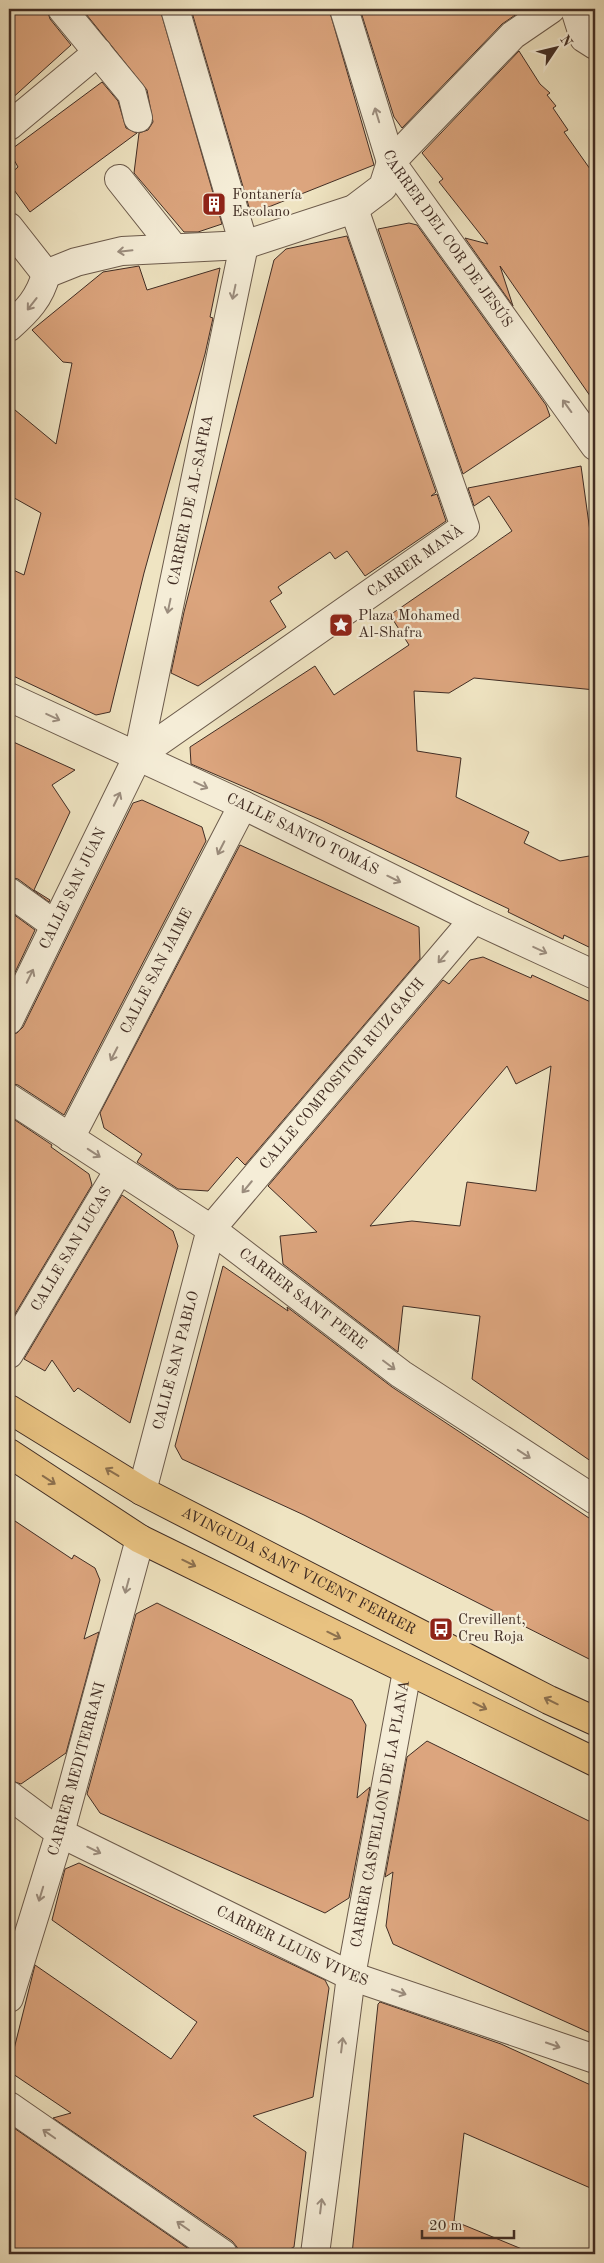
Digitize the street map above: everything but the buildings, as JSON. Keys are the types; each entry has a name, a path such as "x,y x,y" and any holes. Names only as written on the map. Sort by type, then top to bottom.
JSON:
{"highway":[{"name":"AVINGUDA SANT VICENT FERRER","path":"9,1409 142,1491 540,1696 593,1718"},
{"path":"9,1453 140,1539 595,1762"}],"street":[{"path":"62,9 132,94 138,118"},
{"path":"175,9 244,245"},
{"name":"CARRER DEL COR DE JESÚS","path":"344,9 391,162 595,446"},
{"path":"46,274 100,255 122,251 244,245 354,209 383,187 391,162 513,35 551,9"},
{"path":"575,9 584,38 595,45"},
{"path":"9,126 98,52"},
{"path":"119,179 173,247"},
{"name":"CARRER MANÀ","path":"138,756 466,527 354,209"},
{"path":"9,227 46,274"},
{"name":"CARRER DE AL-SAFRA","path":"138,756 244,245"},
{"path":"9,327 35,302 46,274"},
{"name":"CALLE SANTO TOMÁS","path":"9,697 243,805 474,919 595,975"},
{"name":"CALLE SAN JUAN","path":"9,1020 138,756"},
{"name":"CALLE SAN JAIME","path":"70,1138 243,805"},
{"path":"9,892 55,925"},
{"name":"CALLE COMPOSITOR RUIZ GACH","path":"211,1229 474,919"},
{"name":"CARRER SANT PERE","path":"9,1098 211,1229 401,1374 595,1500"},
{"name":"CALLE SAN LUCAS","path":"9,1354 119,1170"},
{"name":"CALLE SAN PABLO","path":"142,1491 211,1229"},
{"name":"CARRER MEDITERRANI","path":"9,1998 60,1833 140,1539"},
{"name":"CARRER CASTELLON DE LA PLANA","path":"315,2254 351,1976 407,1671"},
{"name":"CARRER LLUIS VIVES","path":"9,1796 60,1833 351,1976 595,2059"},
{"path":"9,2106 223,2254"}],"place":[{"name":"Fontanería Escolano","path":"214,204"},
{"name":"Plaza Mohamed Al-Shafra","path":"341,625"},
{"name":"Crevillent, Creu Roja","path":"441,1629"}]}
